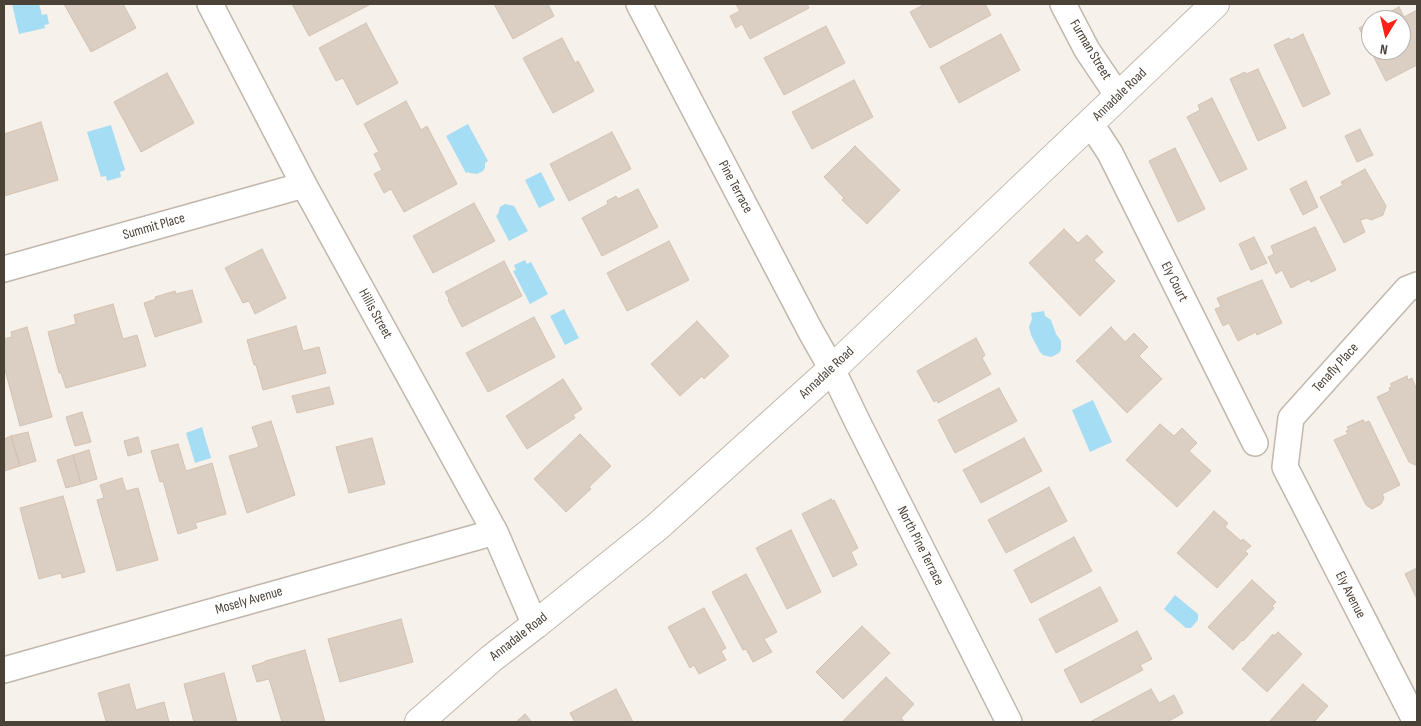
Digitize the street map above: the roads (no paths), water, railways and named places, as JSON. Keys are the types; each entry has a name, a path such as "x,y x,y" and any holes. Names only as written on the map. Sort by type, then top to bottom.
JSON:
{"street":[{"name":"Hillis Street","path":"210,4 304,185 495,532 535,625"},
{"name":"Pine Terrace","path":"639,4 832,369"},
{"name":"Furman Street","path":"1063,4 1087,50 1118,96"},
{"name":"Annadale Road","path":"419,722 492,658 657,527 832,369 1215,4"},
{"name":"Ely Court","path":"1091,124 1110,153 1255,443"},
{"name":"Summit Place","path":"4,269 304,185"},
{"name":"Tenafly Place","path":"1285,467 1291,418 1407,289 1417,285"},
{"name":"North Pine Terrace","path":"832,369 1009,722"},
{"name":"Ely Avenue","path":"1285,467 1416,722"},
{"name":"Mosely Avenue","path":"4,670 495,532"}],"water":[{"path":"12,4 39,4 42,15 47,14 49,24 44,25 45,28 19,34"},
{"path":"468,124 488,161 485,163 483,171 477,174 466,173 446,136"},
{"path":"111,125 125,170 120,172 121,177 107,181 106,176 101,177 87,132"},
{"path":"541,172 555,200 539,208 525,180"},
{"path":"505,204 514,206 528,231 509,241 496,216 500,207"},
{"path":"525,260 527,264 531,262 548,294 530,304 513,271 516,270 514,265"},
{"path":"564,309 579,338 565,345 550,316"},
{"path":"1044,311 1045,316 1051,320 1056,334 1061,341 1059,353 1051,357 1040,352 1029,327 1032,319 1031,313"},
{"path":"1093,400 1112,442 1090,452 1072,410"},
{"path":"202,427 211,458 195,463 186,433"},
{"path":"1175,595 1198,614 1198,620 1191,628 1186,628 1164,609"}]}
